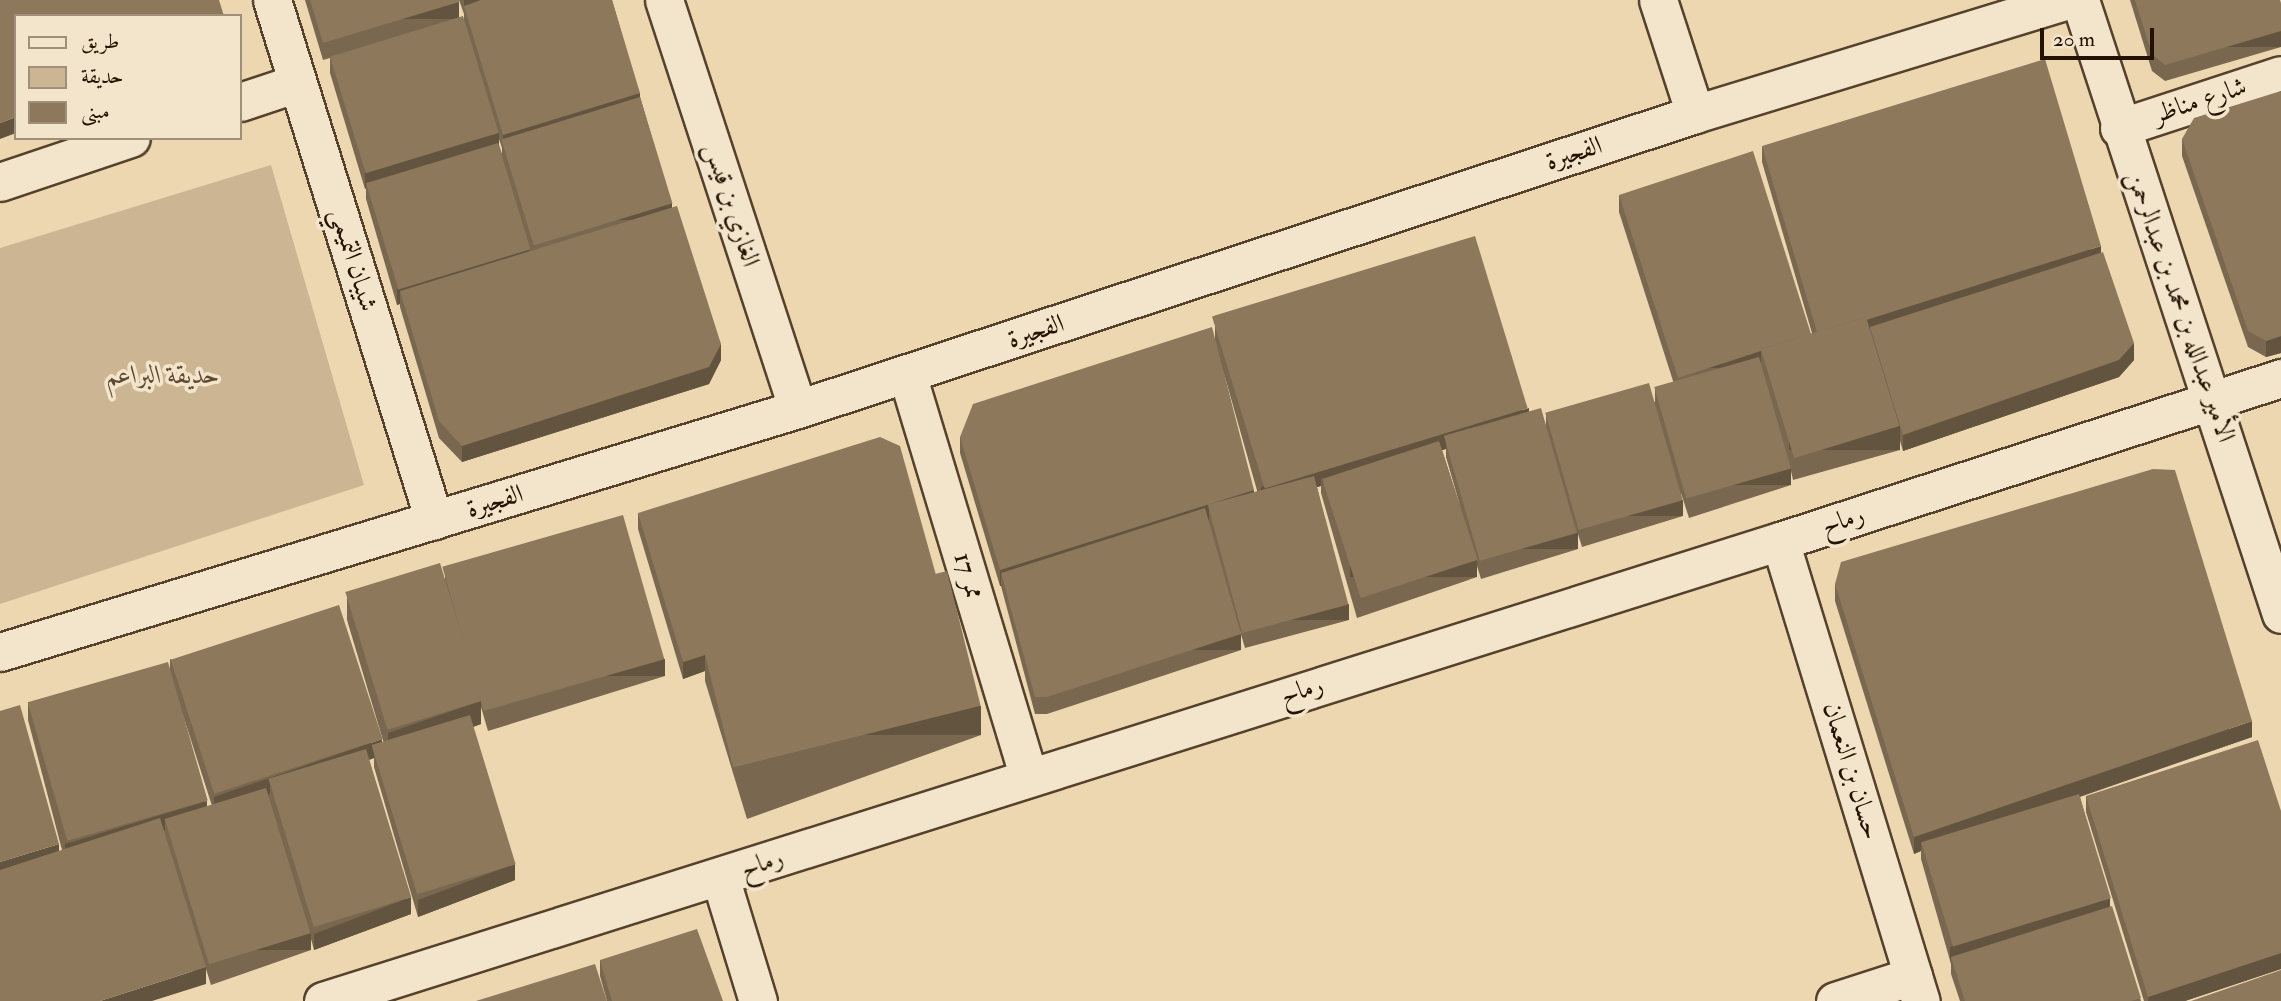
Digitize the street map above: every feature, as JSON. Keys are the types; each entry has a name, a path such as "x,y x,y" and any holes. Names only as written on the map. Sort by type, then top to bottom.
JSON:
{"street":[{"name":"شيبان التميمي","path":"272,0 434,520"},
{"name":"الغازي بن قيس","path":"664,0 798,409"},
{"path":"1658,0 1695,114"},
{"name":"الفجيرة","path":"0,652 798,409 1695,114 2068,0"},
{"name":"الأمير عبدالله بن محمد بن عبدالرحمن","path":"2080,0 2119,128 2212,400 2281,614"},
{"name":"شارع مناظر","path":"2119,128 2281,75"},
{"path":"242,101 298,83"},
{"path":"0,182 125,140"},
{"name":"ممر 17","path":"907,374 1029,777"},
{"name":"رماح","path":"323,1001 1780,541 2281,378"},
{"name":"حسان بن النعمان","path":"1780,541 1917,989"},
{"path":"720,877 758,1001"},
{"path":"1835,1001 1917,989"}],"green space":[{"name":"حديقة البراعم","path":"271,165 364,485 0,604 0,248"}],"building":[{"path":"0,0 219,0 223,14 14,14 14,118 0,123"},
{"path":"310,0 459,0 459,2 323,43"},
{"path":"481,0 612,0 640,93 503,135 464,6"},
{"path":"2135,0 2280,0 2281,31 2165,65 2152,54"},
{"path":"463,16 499,133 366,173 330,57"},
{"path":"2045,59 2101,246 1866,320 1866,317 1817,332 1762,146"},
{"path":"2281,91 2281,336 2266,341 2248,331 2182,139 2194,118"},
{"path":"640,97 672,203 534,246 501,139"},
{"path":"498,143 530,249 398,289 366,183"},
{"path":"1753,151 1811,334 1678,378 1619,195"},
{"path":"677,206 721,344 709,367 462,446 439,421 400,291"},
{"path":"1475,236 1528,408 1265,489 1212,316"},
{"path":"2103,252 2134,343 2119,360 1903,435 1870,327"},
{"path":"1866,317 1899,426 1794,458 1761,349"},
{"path":"1212,327 1254,490 1000,570 960,437 973,404"},
{"path":"1759,357 1791,469 1686,499 1654,387"},
{"path":"1649,383 1683,500 1579,530 1545,413"},
{"path":"1541,408 1577,533 1480,561 1444,436"},
{"path":"880,437 900,446 936,575 705,652 705,655 683,662 638,513"},
{"path":"1439,441 1478,560 1361,598 1322,479"},
{"path":"2153,469 2175,470 2252,721 1914,837 1835,584 1841,562"},
{"path":"1314,476 1348,604 1242,633 1208,504"},
{"path":"1205,508 1241,634 1047,697 1035,697 1001,573"},
{"path":"623,515 664,659 484,711 442,567"},
{"path":"440,563 482,701 387,730 345,592"},
{"path":"947,571 981,706 733,768 700,633"},
{"path":"339,605 383,739 214,794 171,660"},
{"path":"168,662 208,800 67,841 28,702"},
{"path":"20,705 59,844 0,862 0,711"},
{"path":"470,715 516,864 417,894 372,745"},
{"path":"2258,740 2281,811 2281,953 2148,997 2086,796"},
{"path":"366,749 411,897 314,927 268,779"},
{"path":"266,788 310,933 209,964 165,819"},
{"path":"2079,794 2111,898 1953,946 1921,842"},
{"path":"160,818 206,967 100,1001 0,1001 0,870"},
{"path":"2112,906 2141,998 2131,1001 1965,1001 1951,957"},
{"path":"697,929 723,1001 612,1001 600,960"},
{"path":"595,964 607,1001 476,1001"},
{"path":"2281,970 2281,1001 2191,1001"}]}
